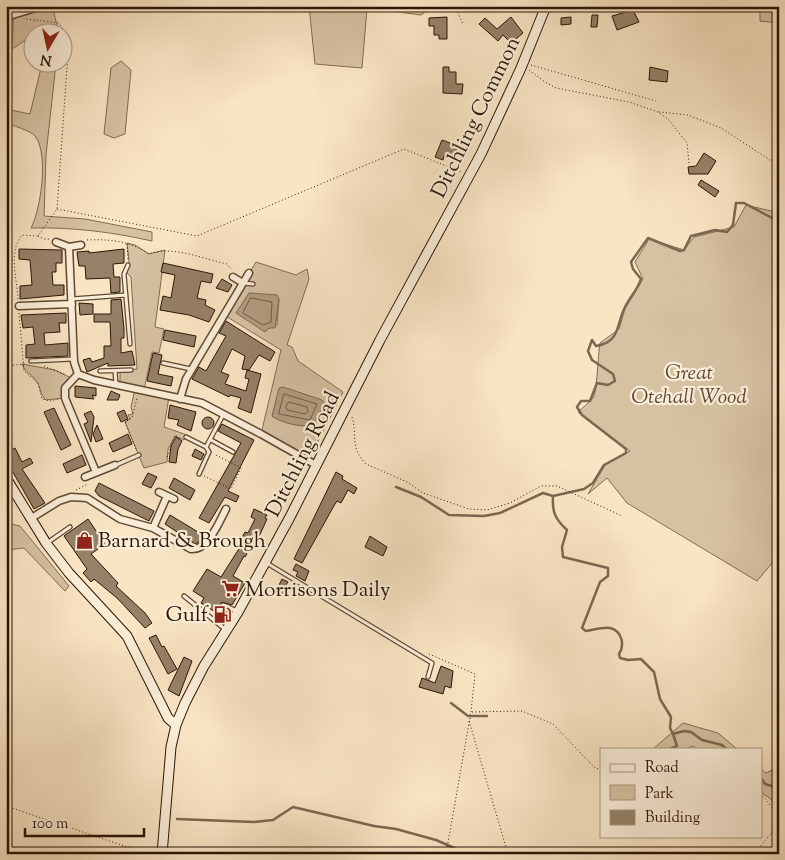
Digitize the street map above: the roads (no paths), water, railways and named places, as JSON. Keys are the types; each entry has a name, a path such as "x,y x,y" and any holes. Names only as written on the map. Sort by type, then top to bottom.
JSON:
{"main road":[{"name":"Ditchling Common","path":"447,216 470,175 523,64 546,6"},
{"name":"Ditchling Road","path":"162,854 171,747 176,725 204,666 238,612 265,562 447,216"},
{"path":"6,478 30,519 69,574 128,636 168,718 176,725"}],"street":[{"path":"6,17 42,6"},
{"path":"54,240 69,247 83,242"},
{"path":"69,247 76,377 66,388 65,398 96,472"},
{"path":"180,399 186,378 249,273"},
{"path":"233,277 243,283"},
{"path":"19,306 72,302"},
{"path":"76,377 116,384 202,404 316,465"},
{"path":"85,477 115,465"},
{"path":"159,492 174,499"},
{"path":"154,528 167,496"},
{"path":"30,519 59,501 71,497 87,498 120,519 154,528 191,549 197,550 217,527 226,509"}],"lane":[{"path":"128,265 124,274 130,344"},
{"path":"243,283 253,284"},
{"path":"72,302 126,295"},
{"path":"30,363 74,359"},
{"path":"163,363 192,369"},
{"path":"100,371 131,370"},
{"path":"116,371 116,384"},
{"path":"206,447 224,415"},
{"path":"188,438 206,447 210,452 199,474"},
{"path":"211,440 233,452"},
{"path":"115,465 139,455"},
{"path":"46,543 70,527"},
{"path":"265,562 432,663 428,677"},
{"path":"184,596 226,630"},
{"path":"214,619 223,605 238,612"}],"water":[{"path":"249,293 277,295 279,299 275,328 269,328 265,332 236,313"},
{"path":"283,387 322,400 325,404 313,425 292,424 272,416 279,388"}],"waterway":[{"path":"396,487 421,497 449,515 484,516 500,513 543,493 553,496 584,489 593,483 604,465 626,453 626,449 582,415 577,407 581,401 590,401 597,383 608,385 615,381 613,374 592,360 588,351 592,340 596,346 610,341 614,336 622,313 641,279 633,269 631,262 648,238 680,251 684,250 691,236 715,230 727,232 733,225 736,203 744,203 774,219 779,218"},
{"path":"553,496 555,515 567,530 562,547 563,557 608,568 608,576 600,582 582,628 586,631 604,628 614,630 620,635 622,643 619,654 620,658 628,660 641,659 654,672 660,699 671,717 670,728 673,734 684,731 691,732 702,740 722,745 725,748"},
{"path":"451,703 468,716 487,716"},
{"path":"672,748 677,746 673,734"},
{"path":"762,780 765,784 779,788"},
{"path":"177,819 254,822 273,820 293,807 374,826 396,829 436,840 468,854"}],"place":[{"name":"Barnard & Brough","path":"84,540"},
{"name":"Morrisons Daily","path":"231,589"},
{"name":"Gulf","path":"222,614"}],"park label":[{"name":"Great Otehall Wood","path":"689,384"}]}
